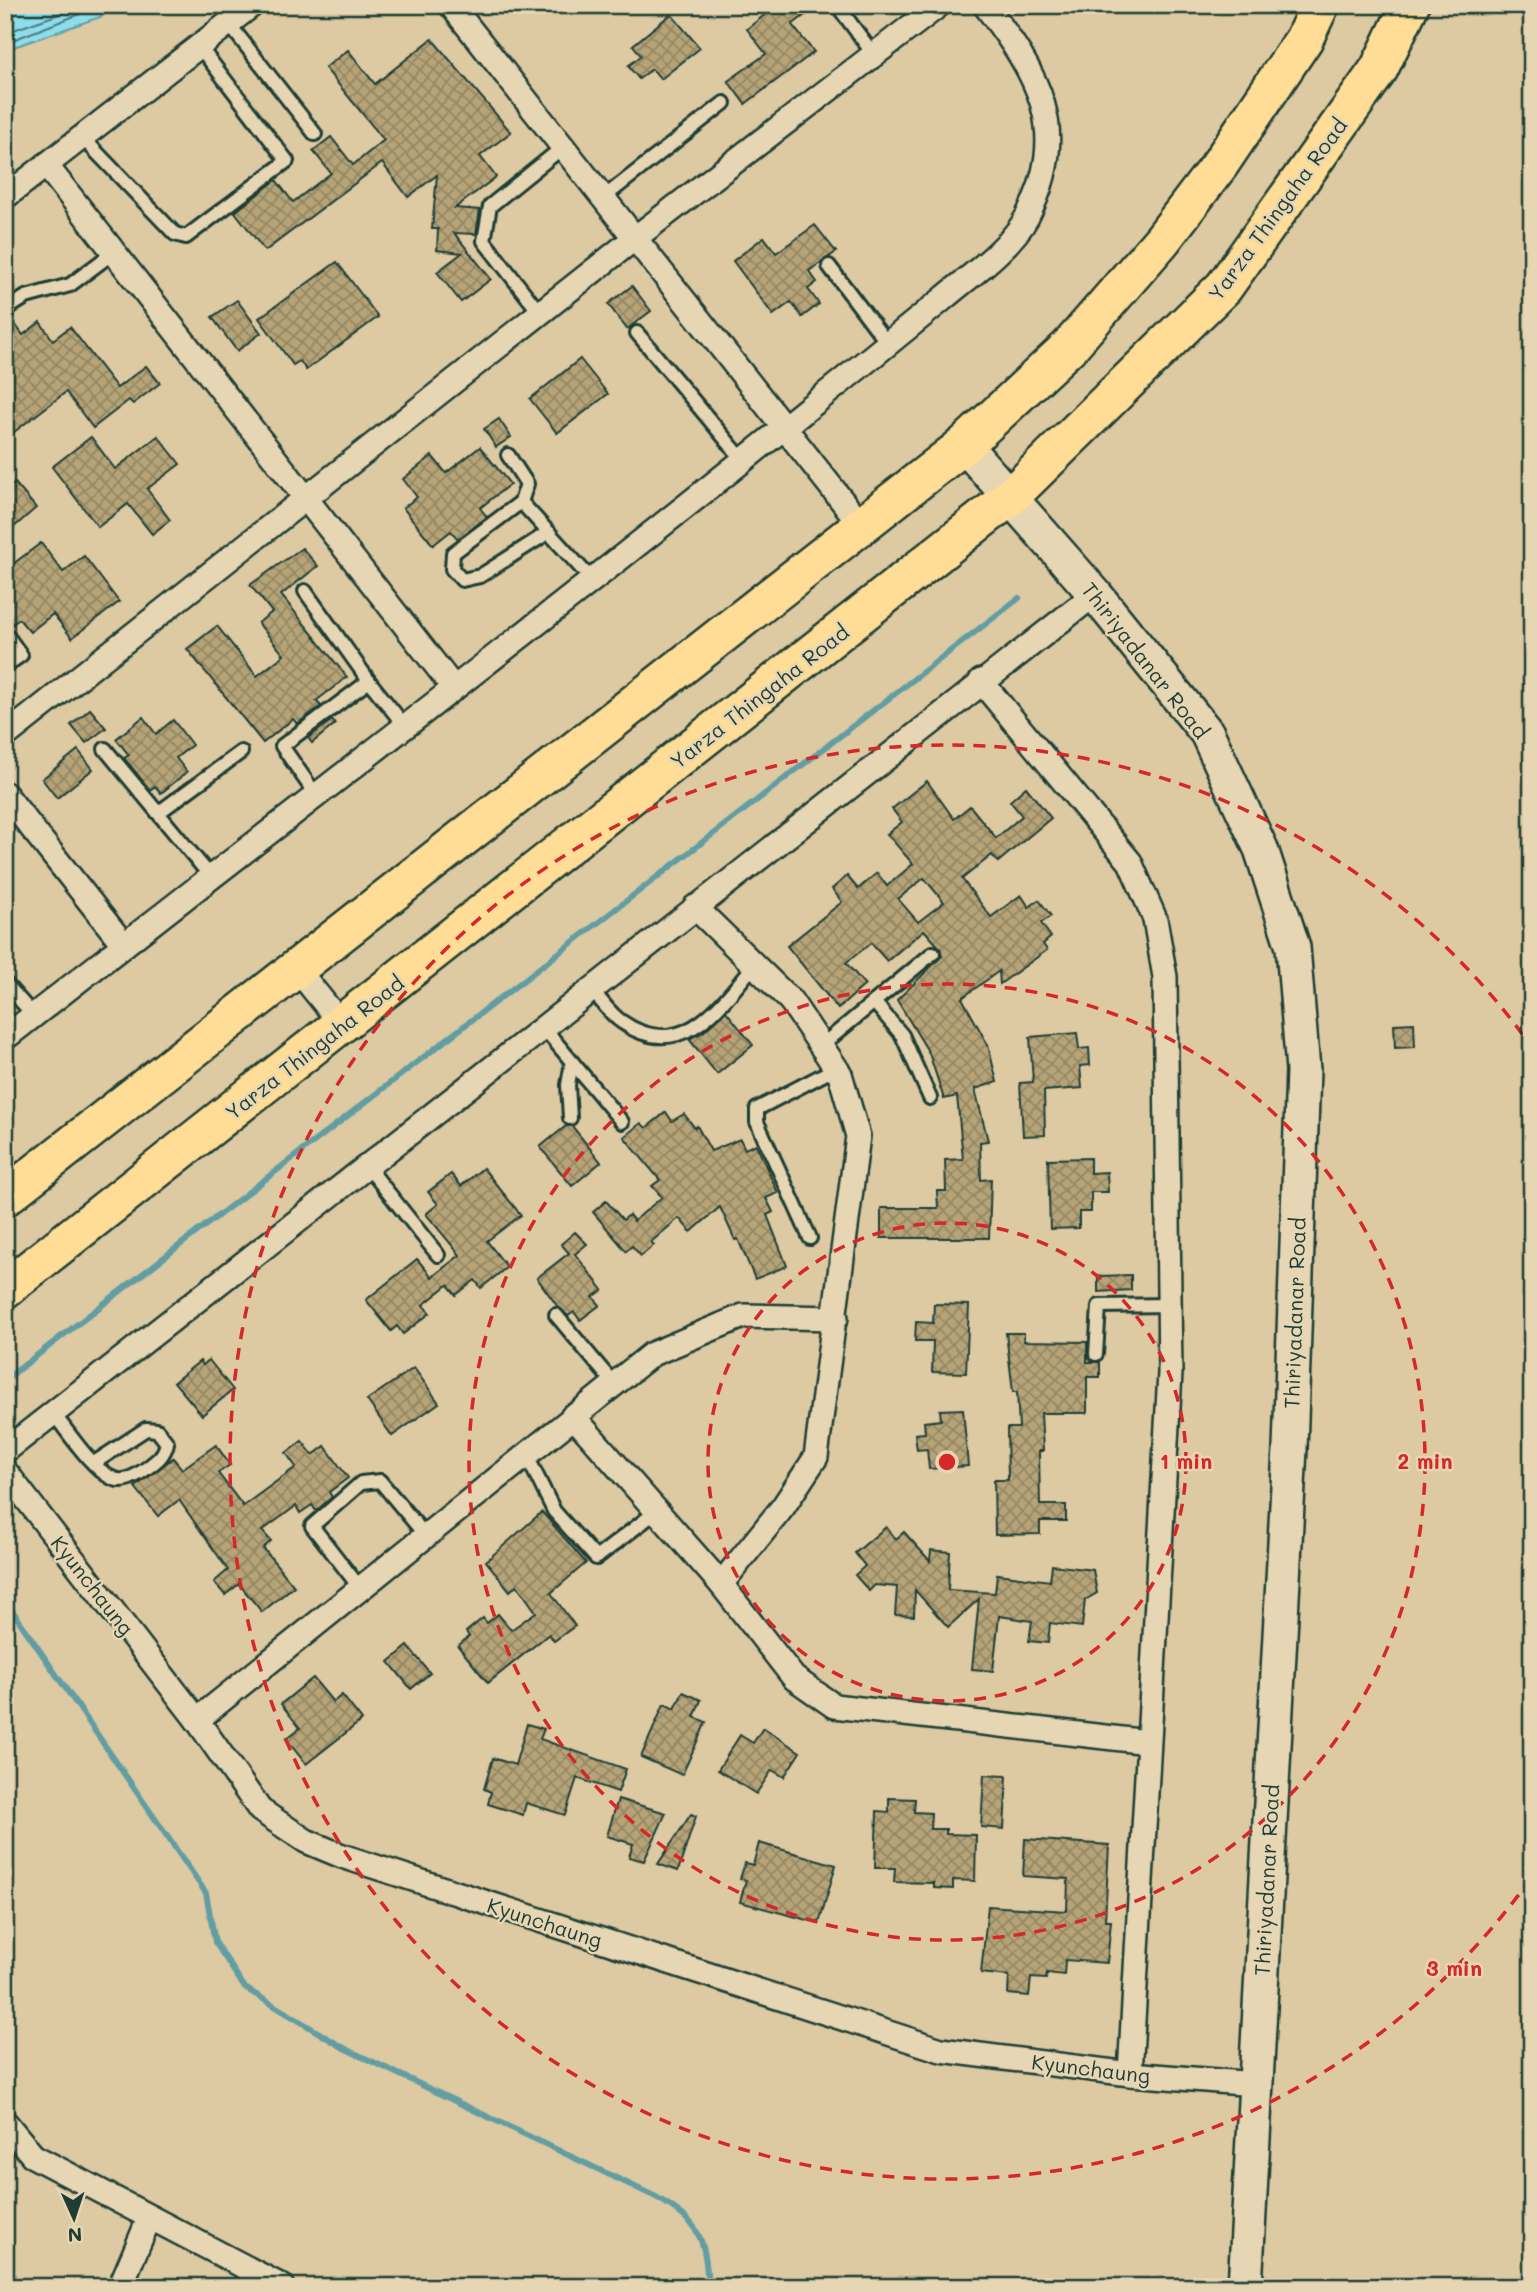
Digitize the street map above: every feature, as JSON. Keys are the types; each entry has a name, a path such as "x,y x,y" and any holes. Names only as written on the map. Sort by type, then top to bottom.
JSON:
{"main road":[{"path":"5,1197 964,445 1070,346 1161,240 1220,164 1304,39 1320,5"},
{"name":"Yarza Thingaha Road","path":"5,1289 1010,497 1224,287 1379,68 1410,5"},
{"name":"Thiriyadanar Road","path":"964,445 1096,594 1208,733 1261,849 1293,947 1303,1070 1290,1450 1245,2287"}],"street":[{"path":"5,197 253,5"},
{"path":"451,5 862,526"},
{"path":"5,736 635,238 939,5"},
{"path":"5,1038 784,428 985,265 1026,219 1047,161 1049,128 1040,89 1014,43 985,5"},
{"path":"46,165 453,687"},
{"path":"5,1451 981,681 1096,594"},
{"path":"981,681 1130,862 1155,919 1165,977 1170,1373 1130,2074"},
{"path":"5,794 124,945"},
{"path":"695,907 791,1001 836,1068 858,1136 816,1457 783,1507 720,1584"},
{"path":"297,969 342,1025"},
{"path":"197,1720 652,1354 744,1316 836,1318"},
{"path":"573,1416 720,1584 794,1678 834,1706 1148,1742"},
{"name":"Kyunchaung","path":"5,1471 197,1720 260,1810 306,1841 342,1856 940,2050 1130,2074 1255,2084"},
{"path":"5,2122 33,2156 283,2287"},
{"path":"120,2287 149,2219"}],"lane":[{"path":"837,5 874,55"},
{"path":"229,23 315,134"},
{"path":"82,137 175,234 187,237 287,161 199,46"},
{"path":"603,198 724,103"},
{"path":"540,313 484,241 490,206 563,147"},
{"path":"5,310 26,297 70,285 114,252"},
{"path":"828,265 888,344"},
{"path":"637,332 743,460"},
{"path":"509,455 527,484 521,502 453,553 452,569 462,580 480,576 549,532"},
{"path":"521,502 591,579"},
{"path":"305,591 404,725"},
{"path":"5,633 21,654 5,666"},
{"path":"316,795 282,746 369,681"},
{"path":"105,749 211,877"},
{"path":"158,813 241,752"},
{"path":"821,1046 933,953"},
{"path":"596,995 622,1022 655,1037 683,1035 721,1006 754,965"},
{"path":"5,983 34,1016"},
{"path":"874,1002 902,1035 930,1098"},
{"path":"542,1027 622,1122"},
{"path":"570,1118 568,1085 572,1062"},
{"path":"810,1238 757,1122 757,1109 836,1068"},
{"path":"367,1166 438,1255"},
{"path":"1096,1354 1099,1306 1170,1305"},
{"path":"556,1315 614,1384"},
{"path":"53,1413 94,1463 102,1472 118,1480 135,1476 164,1455 167,1443 157,1430 146,1429 94,1463"},
{"path":"526,1454 554,1511 596,1558 657,1511"},
{"path":"360,1588 312,1525 361,1483 380,1481 425,1535"}],"water":[{"path":"5,5 113,5 103,16 5,50"}],"building":[{"path":"777,5 818,5 792,25 814,52 745,104 728,81 766,54 747,29"},
{"path":"671,14 700,48 661,79 652,69 639,79 628,66 641,56 633,45"},
{"path":"432,39 511,132 480,156 496,177 455,208 480,210 476,234 454,233 491,279 461,302 437,272 462,253 437,250 438,229 432,229 437,175 408,197 382,163 265,251 235,212 276,180 293,202 331,173 313,151 331,137 353,165 384,140 325,68 348,50 375,84"},
{"path":"815,225 836,252 809,271 817,282 808,289 819,304 802,317 791,302 773,315 733,261 764,237 776,253"},
{"path":"337,262 378,317 306,370 300,361 293,365 259,318"},
{"path":"632,286 651,311 627,329 608,304"},
{"path":"237,300 261,333 237,351 212,317"},
{"path":"10,317 23,335 40,322 53,340 70,327 117,388 146,366 160,383 133,404 129,400 93,428 66,392 5,439 5,319"},
{"path":"580,359 608,394 557,433 530,399"},
{"path":"499,419 511,437 496,447 484,429"},
{"path":"158,436 180,464 147,489 170,520 152,534 128,504 98,527 52,467 91,437 115,469"},
{"path":"480,447 510,484 480,508 487,517 458,539 451,531 433,545 403,508 417,497 403,479 432,456 446,473"},
{"path":"15,483 36,508 14,527 5,516 5,491"},
{"path":"41,543 63,572 84,556 119,602 72,638 53,614 30,632 19,619 10,626 5,624 5,570"},
{"path":"302,548 318,566 281,595 347,677 316,701 321,706 297,724 293,719 263,743 187,649 217,626 257,676 284,655 258,623 272,612 250,585"},
{"path":"90,709 106,728 86,743 71,725"},
{"path":"143,717 156,734 173,720 192,745 176,758 187,772 161,793 155,786 150,790 124,758 129,755 116,739"},
{"path":"332,720 335,724 312,743 308,738"},
{"path":"78,750 93,769 57,798 42,779"},
{"path":"927,781 954,819 970,806 996,838 1022,816 1010,801 1026,787 1051,818 998,862 992,855 962,879 991,917 1021,895 1029,907 1039,900 1051,916 1041,923 1051,937 1043,944 1047,950 1000,984 999,971 962,998 988,1045 997,1082 975,1089 988,1141 980,1142 981,1180 991,1179 989,1238 881,1238 881,1208 938,1208 937,1191 946,1191 945,1160 963,1159 957,1096 944,1099 929,1053 897,1000 942,956 940,948 924,930 887,961 871,943 846,963 865,985 838,1009 787,946 842,902 832,889 847,876 858,889 877,873 887,886 913,864 887,834 902,822 892,809","holes":["924,878 944,902 918,922 898,899"]},
{"path":"726,1011 753,1045 717,1074 689,1039 703,1032"},
{"path":"1414,1023 1415,1047 1395,1048 1394,1024"},
{"path":"1077,1033 1079,1049 1089,1048 1090,1065 1080,1066 1082,1088 1044,1091 1045,1135 1023,1136 1020,1083 1033,1082 1030,1037"},
{"path":"666,1112 672,1121 684,1114 695,1128 697,1126 711,1151 740,1139 745,1149 756,1144 778,1193 766,1198 773,1212 767,1215 787,1266 755,1279 738,1239 735,1240 720,1207 691,1232 679,1218 651,1242 654,1245 641,1256 632,1246 626,1251 593,1212 606,1201 623,1220 629,1215 634,1221 662,1197 652,1186 660,1180 624,1137 641,1123 646,1128"},
{"path":"566,1126 572,1126 601,1162 572,1186 540,1147"},
{"path":"1090,1158 1090,1173 1107,1172 1108,1192 1091,1192 1091,1212 1079,1212 1079,1228 1050,1229 1048,1159"},
{"path":"483,1168 521,1215 487,1241 507,1267 481,1288 475,1280 456,1295 448,1285 423,1305 430,1313 403,1334 397,1326 391,1331 366,1300 417,1259 432,1277 460,1255 426,1214 438,1204 428,1192 451,1174 461,1186"},
{"path":"575,1232 587,1244 575,1254 603,1290 593,1297 600,1305 580,1320 574,1312 568,1316 558,1307 537,1278 569,1253 561,1244"},
{"path":"1131,1275 1131,1290 1098,1292 1098,1276"},
{"path":"934,1304 969,1305 966,1373 932,1372 933,1341 915,1341 916,1322 933,1323"},
{"path":"1006,1333 1024,1333 1024,1341 1087,1342 1087,1362 1100,1362 1100,1377 1087,1377 1087,1413 1041,1413 1043,1451 1039,1451 1040,1505 1066,1505 1066,1521 1040,1521 1040,1534 995,1535 994,1480 1008,1480 1007,1428 1019,1428 1017,1392 1013,1392"},
{"path":"209,1360 233,1390 202,1415 174,1382 200,1361 203,1365"},
{"path":"414,1368 439,1403 392,1436 367,1400"},
{"path":"963,1409 968,1466 929,1469 927,1449 917,1450 915,1434 925,1433 924,1422 941,1420 940,1410"},
{"path":"302,1441 313,1455 325,1446 348,1478 329,1492 332,1497 316,1511 312,1505 300,1513 296,1506 262,1531 271,1541 263,1548 294,1586 262,1612 239,1584 225,1595 214,1582 228,1570 179,1500 158,1516 135,1487 173,1458 182,1469 216,1445 230,1465 218,1473 243,1506 296,1467 286,1453"},
{"path":"542,1512 586,1563 551,1593 575,1626 554,1641 549,1634 488,1683 458,1646 469,1636 466,1632 483,1618 487,1623 498,1614 511,1630 536,1612 517,1585 510,1591 486,1561"},
{"path":"886,1527 896,1539 904,1532 930,1561 931,1550 950,1552 948,1590 995,1593 997,1574 1050,1581 1052,1565 1093,1570 1097,1593 1085,1600 1082,1627 1050,1623 1048,1643 1029,1641 1032,1621 999,1616 993,1671 972,1669 979,1599 948,1627 915,1590 914,1616 895,1615 897,1587 875,1585 869,1591 855,1575 865,1566 855,1553"},
{"path":"408,1646 430,1673 411,1689 389,1662"},
{"path":"313,1678 333,1702 342,1695 362,1720 306,1764 286,1739 300,1728 281,1704"},
{"path":"683,1692 701,1700 694,1717 706,1722 682,1775 641,1757 664,1704 675,1709"},
{"path":"527,1724 544,1729 540,1739 626,1769 618,1792 577,1778 565,1815 526,1803 523,1815 488,1804 491,1792 484,1789 493,1758 515,1765"},
{"path":"763,1728 800,1752 784,1777 772,1770 756,1794 718,1770 740,1735 753,1743"},
{"path":"984,1775 1007,1776 1004,1829 981,1827"},
{"path":"889,1798 915,1799 914,1812 931,1813 930,1829 946,1829 946,1834 976,1835 975,1881 953,1880 953,1889 934,1888 934,1883 894,1882 895,1868 875,1868 877,1811 889,1812"},
{"path":"618,1799 666,1813 644,1861 629,1857 633,1844 607,1836"},
{"path":"691,1814 696,1816 678,1871 658,1864"},
{"path":"1025,1839 1109,1845 1105,1921 1111,1921 1107,1963 1065,1960 1064,1975 1047,1973 1046,1979 1031,1978 1029,1996 1008,1994 1009,1976 981,1973 988,1906 1067,1911 1068,1879 1023,1876"},
{"path":"759,1843 836,1865 819,1923 740,1902 746,1880 740,1879 745,1863 753,1865"}],"waterway":[{"path":"5,1380 1019,598"},
{"path":"5,1600 206,1893 215,1942 245,1988 344,2048 671,2206 691,2223 702,2243 708,2287"}]}
